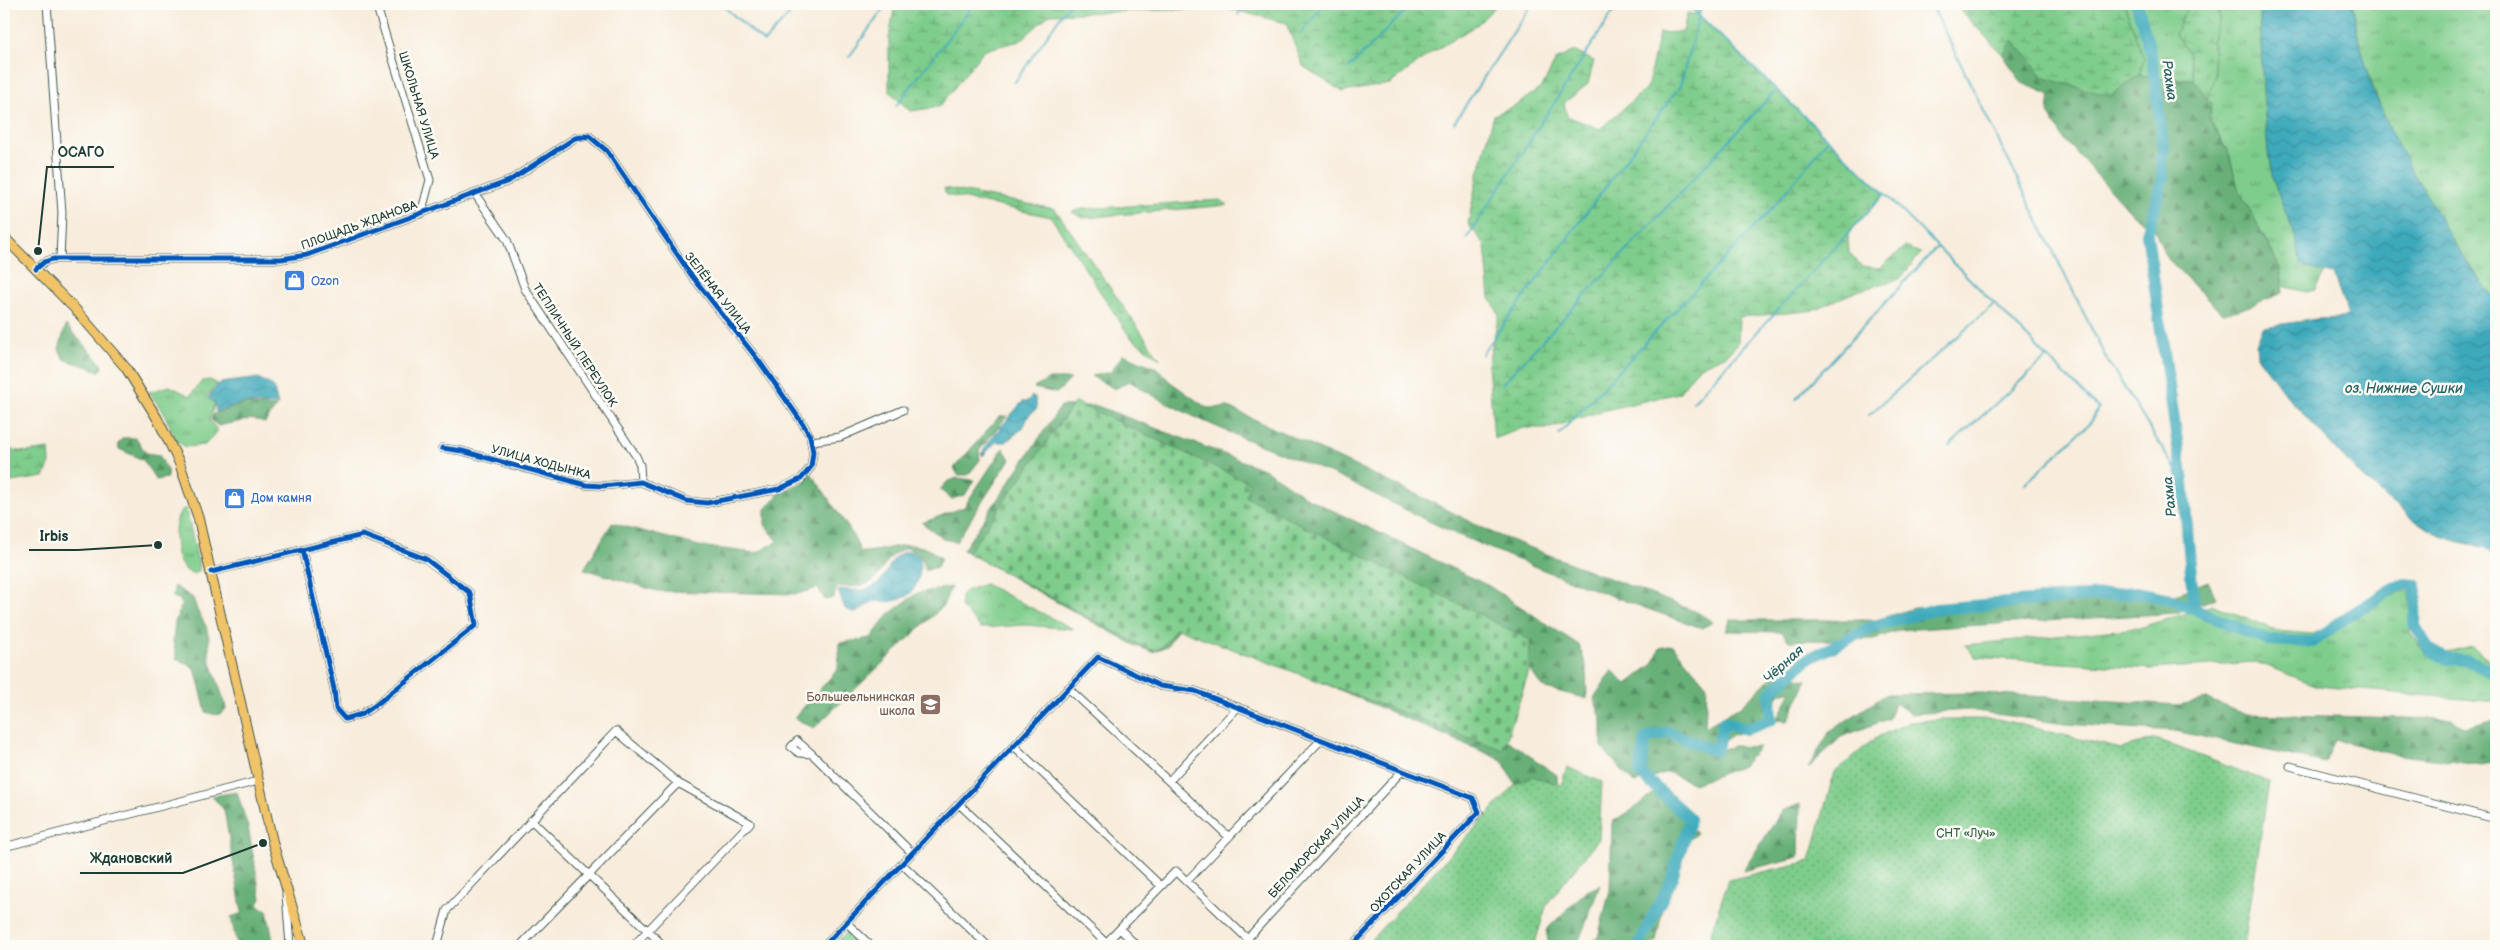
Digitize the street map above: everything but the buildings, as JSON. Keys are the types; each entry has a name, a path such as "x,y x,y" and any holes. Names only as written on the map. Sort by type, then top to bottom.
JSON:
{"main road":[{"path":"4,237 102,339 144,395 179,462 193,498 258,781 285,889 304,946"}],"street":[{"path":"47,4 62,213 60,259"},
{"name":"ШКОЛЬНАЯ УЛИЦА","path":"376,4 430,180 420,214"},
{"name":"ПЛОЩАДЬ ЖДАНОВА","path":"36,269 44,262 60,259 292,259 510,182 575,138 583,136"},
{"name":"ЗЕЛЁНАЯ УЛИЦА","path":"583,136 594,138 607,152 661,233 759,362 803,424 812,444"},
{"name":"ТЕПЛИЧНЫЙ ПЕРЕУЛОК","path":"475,194 507,240 525,289 636,456 640,465 641,482"},
{"path":"812,444 840,437 904,410"},
{"name":"УЛИЦА ХОДЫНКА","path":"442,448 462,451 586,485 603,486 641,482 697,503 779,489 801,479 812,467 812,444"},
{"path":"211,572 363,535 426,559 470,593 476,625 377,704 362,714 345,719 336,709 334,688 302,550"},
{"path":"824,946 1098,657 1160,686 1195,690 1402,771"},
{"path":"1068,688 1229,837"},
{"path":"1168,782 1238,707"},
{"path":"437,946 446,910 616,731 678,783 750,823 633,946"},
{"path":"1187,882 1321,740"},
{"path":"1014,746 1161,886"},
{"path":"812,754 912,853"},
{"path":"2290,766 2496,819"},
{"name":"ОХОТСКАЯ УЛИЦА","path":"1352,946 1479,812 1473,798 1402,771"},
{"name":"БЕЛОМОРСКАЯ УЛИЦА","path":"1247,939 1402,771"},
{"path":"4,847 258,781"},
{"path":"520,946 678,783"},
{"path":"959,804 1104,945 1176,871 1255,946"},
{"path":"531,820 664,946"},
{"path":"902,864 988,946"},
{"path":"285,889 290,946"},
{"path":"847,923 872,946"},
{"path":"1120,929 1138,946"}],"green space":[{"path":"895,4 1498,4 1478,24 1431,53 1390,84 1343,92 1303,66 1286,23 1226,8 1050,14 1020,41 984,50 939,107 910,111 889,91 889,38"},
{"path":"1687,4 1702,4 1699,15 1885,194 1848,234 1849,252 1861,266 1880,268 1905,247 1921,253 1900,279 1860,290 1810,311 1739,317 1738,343 1727,355 1699,367 1679,393 1601,411 1550,428 1523,428 1494,439 1488,364 1499,314 1490,298 1485,245 1468,224 1477,178 1494,115 1518,104 1542,87 1556,60 1574,51 1594,61 1588,84 1564,103 1567,116 1600,129 1647,88 1659,33 1683,32 1687,13 1698,15"},
{"path":"1958,4 2124,4 2144,59 2139,75 2110,96 2045,78 2013,40 2003,55 1962,12"},
{"path":"2124,4 2189,4 2175,34 2188,51 2194,79 2165,79 2139,75 2144,59"},
{"path":"2189,4 2219,4 2219,20 2212,38 2215,75 2207,99 2194,79 2188,51 2175,34"},
{"path":"2219,4 2263,4 2260,17 2263,90 2268,152 2273,180 2295,236 2302,264 2307,268 2325,272 2315,290 2306,292 2283,286 2280,268 2238,188 2229,154 2209,119 2212,103 2207,99 2215,75 2212,38 2219,20"},
{"path":"2353,4 2496,4 2496,300 2471,267 2425,198 2405,161 2372,85 2361,45"},
{"path":"2013,40 2045,78 2110,95 2139,75 2165,79 2194,79 2207,99 2212,103 2209,119 2229,154 2238,188 2280,268 2283,293 2239,310 2222,314 2165,256 2155,230 2133,215 2063,138 2048,112 2050,95 2022,83 2003,55"},
{"path":"944,188 1055,209 1160,359 1130,337 1051,217 946,195"},
{"path":"1221,200 1228,205 1083,218 1072,212 1082,209"},
{"path":"66,325 101,363 103,368 99,372 64,359 59,349"},
{"path":"1123,354 1157,368 1169,381 1207,408 1228,407 1426,499 1495,534 1697,612 1713,622 1702,628 1546,571 1423,519 1332,474 1203,421 1153,396 1129,381 1115,389 1091,376 1111,372"},
{"path":"1049,379 1071,379 1057,393 1034,388"},
{"path":"210,380 218,384 206,397 215,404 209,420 218,431 205,445 186,447 177,442 164,413 149,392 170,386 190,396 202,381"},
{"path":"1075,402 1250,483 1246,497 1530,640 1529,672 1503,750 1176,628 1163,646 1156,650 1148,649 968,553"},
{"path":"244,404 276,407 265,423 252,419 218,426 211,420 213,414"},
{"path":"1061,406 1097,406 1266,470 1307,498 1489,586 1579,645 1586,666 1587,699 1542,687 1520,655 1387,694 1510,742 1557,775 1558,803 1516,786 1502,760 1182,622 1167,646 1153,652 1136,646 963,550"},
{"path":"1007,416 979,451 980,460 968,475 958,475 954,468 999,417"},
{"path":"123,438 136,438 146,453 159,455 168,472 167,478 156,480 143,460 119,449 118,444"},
{"path":"1003,448 1010,459 956,542 944,539 922,523 964,507"},
{"path":"4,449 27,452 49,449 50,463 44,477 4,483"},
{"path":"811,473 850,530 861,552 911,545 931,551 941,558 937,567 925,571 921,555 907,548 890,559 874,579 866,584 855,587 838,586 833,598 825,600 818,588 797,594 657,591 584,569 612,523 699,546 756,553 778,541 765,525 765,509 780,493 804,482"},
{"path":"957,478 974,480 965,495 952,499 940,490 947,482"},
{"path":"186,508 198,562 199,571 195,574 182,566 177,553 176,526 181,512"},
{"path":"2208,581 2216,598 2176,613 1900,630 1874,639 1789,641 1782,632 1726,631 1730,620 1876,620 1913,608 1982,602 2173,595"},
{"path":"985,584 1073,629 1025,625 981,628 961,607 961,595 967,590"},
{"path":"174,586 193,598 206,626 209,638 209,657 226,709 219,714 206,712 196,672 193,667 177,659 173,641 175,622 182,604 179,599 173,597"},
{"path":"951,587 943,606 814,728 794,718 838,669 839,643 871,638 889,614 917,593"},
{"path":"2409,591 2410,633 2428,657 2472,647 2496,666 2496,702 2318,686 2256,662 2151,669 1975,657 1965,645 2138,628 2213,605 2278,631 2312,634 2400,592"},
{"path":"1673,645 1707,686 1705,727 1741,706 1776,673 1807,680 1788,721 1777,720 1792,690 1780,693 1760,730 1734,734 1705,754 1734,746 1759,747 1743,766 1694,784 1668,772 1634,783 1602,748 1602,721 1594,698 1612,670 1627,684 1653,664 1660,648"},
{"path":"1980,693 2179,705 2207,699 2244,714 2451,719 2465,727 2492,720 2496,721 2496,762 2480,765 2392,754 2335,739 2325,763 2175,731 2064,724 1969,710 1911,714 1895,703 1888,719 1841,737 1808,768 1830,731 1887,694"},
{"name":"СНТ «Луч»","path":"1941,719 1998,719 2121,749 2156,739 2269,782 2244,946 1707,946 1728,880 1810,861 1834,773 1875,738 1910,722"},
{"path":"1567,767 1602,782 1599,839 1547,904 1534,946 1365,946 1515,785 1532,776 1561,785"},
{"path":"1661,787 1696,834 1675,851 1656,941 1649,946 1585,946 1598,937 1610,890 1612,822 1632,810"},
{"path":"237,792 248,827 261,899 258,904 267,910 274,946 237,946 231,917 242,913 224,810 212,796"},
{"path":"1800,804 1799,857 1743,871 1782,811"},
{"path":"1600,885 1577,946 1549,946 1546,930 1585,892"},
{"path":"850,929 867,946 833,946"}],"water":[{"name":"оз. Нижние Сушки","path":"2263,4 2353,4 2357,32 2373,90 2395,141 2462,256 2496,300 2496,562 2491,552 2485,548 2444,538 2414,520 2385,497 2352,467 2285,394 2257,356 2256,344 2263,327 2316,319 2342,318 2348,315 2333,274 2306,268 2302,264 2295,236 2273,180 2268,152 2263,90 2260,17"},
{"path":"258,378 273,386 278,405 244,403 216,412 215,403 208,397 220,383"},
{"path":"1032,396 1035,397 1037,409 1029,415 1023,428 1006,442 996,442 983,456 981,454 994,435 1022,402 1028,401"},
{"path":"910,551 920,556 919,578 911,593 896,600 885,602 873,601 856,613 845,609 838,591 841,589 859,590 872,587 880,581 894,559 900,554"}],"waterway":[{"path":"721,4 764,42 799,4"},
{"path":"849,57 887,4"},
{"path":"896,106 974,4"},
{"path":"1015,82 1069,4"},
{"path":"1238,15 1245,4"},
{"path":"1301,34 1324,4"},
{"path":"1349,68 1412,4"},
{"path":"1454,123 1532,4"},
{"path":"1467,238 1618,4"},
{"path":"1687,4 1885,194 2098,408 2091,422 2025,484"},
{"path":"1482,354 1680,86 1702,4"},
{"path":"1931,4 2106,358 2183,482"},
{"name":"Рахма","path":"2137,4 2152,58 2164,149 2161,157 2163,178 2147,234 2183,482 2194,608"},
{"path":"1502,384 1776,90"},
{"path":"1559,434 1778,202 1828,139"},
{"path":"1693,402 1884,194"},
{"path":"1796,399 1937,247"},
{"path":"1869,415 1994,304"},
{"path":"1949,446 2047,357"},
{"name":"Чёрная","path":"1638,946 1671,881 1690,819 1640,773 1646,738 1668,732 1716,751 1724,722 1746,729 1771,720 1770,693 1806,660 1874,626 1936,609 2136,592 2170,599 2267,640 2313,642 2347,617 2394,588 2406,584 2416,585 2415,626 2429,649 2447,659 2467,660 2496,673"}],"cycle path":[{"path":"36,269 44,262 53,259 281,259 307,255 509,181 575,138 589,136 607,151 692,276 759,361 803,424 810,436 813,452 811,467 801,479 779,489 707,503 687,501 641,482 603,486 586,485 462,451 442,448"},
{"path":"211,572 363,535 426,559 470,593 476,625 377,704 362,714 345,719 336,709 334,689 302,550"},
{"path":"824,946 1098,657 1160,686 1195,691 1473,798 1479,812 1352,946"}],"place":[{"name":"ОСАГО","path":"38,251"},
{"name":"Ozon","path":"295,281"},
{"name":"Дом камня","path":"235,498"},
{"name":"Irbis","path":"158,545"},
{"name":"Большеельнинская школа","path":"931,704"},
{"name":"Ждановский","path":"263,843"}]}
